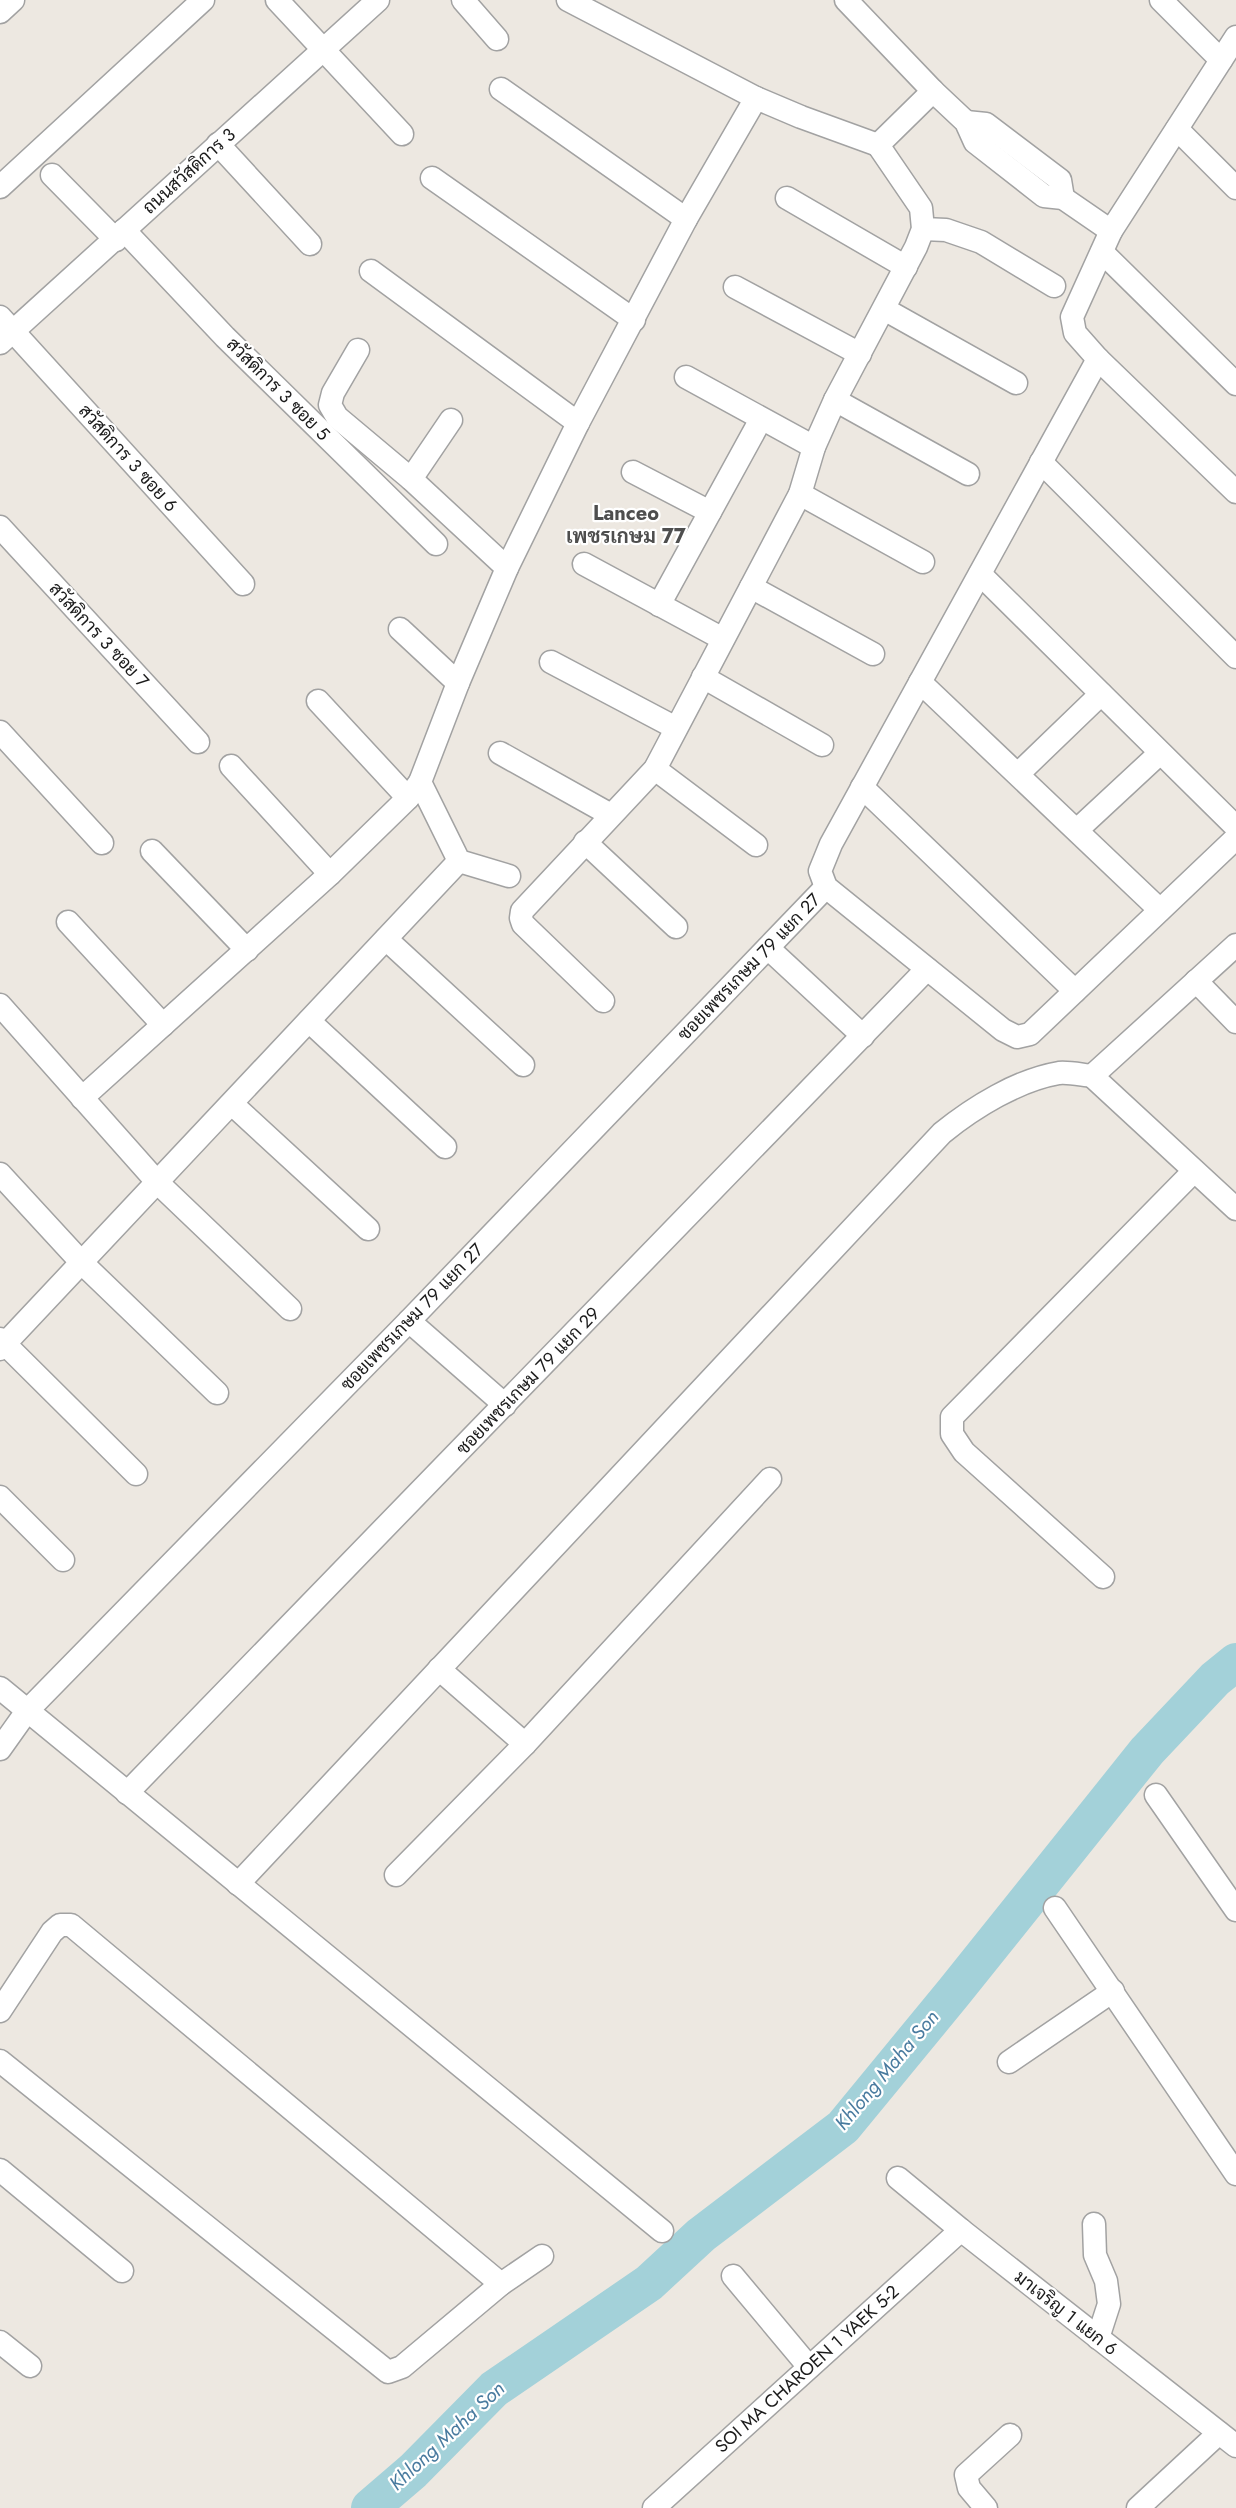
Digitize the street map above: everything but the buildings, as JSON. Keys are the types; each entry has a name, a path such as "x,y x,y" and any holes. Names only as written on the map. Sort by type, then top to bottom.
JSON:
{"street":[{"path":"0,12 13,0"},
{"path":"277,0 402,134"},
{"name":"ถนนสวัสดิการ 3","path":"4,330 120,235 378,0"},
{"path":"463,0 497,39"},
{"path":"568,0 756,98 878,145 921,208 923,229 906,267 835,400 813,447 800,494 655,769 522,911 523,924 603,1001"},
{"path":"846,0 966,122 975,142 1044,196 1063,198 1111,231"},
{"path":"1161,0 1221,60"},
{"path":"0,187 197,2"},
{"path":"1236,36 1111,231 1072,317 1075,333 1098,358 1236,492"},
{"path":"501,89 686,219"},
{"path":"878,145 933,91"},
{"path":"82,1098 330,874 414,790 507,568 578,423 686,219 756,98"},
{"path":"1177,129 1236,188"},
{"path":"218,144 310,244"},
{"name":"สวัสดิการ 3 ซอย 5","path":"52,175 120,235 436,544"},
{"path":"432,178 634,320"},
{"path":"787,198 906,267"},
{"path":"923,229 946,230 981,242 1054,286"},
{"path":"1102,252 1236,384"},
{"path":"371,272 578,423"},
{"path":"735,287 860,354"},
{"path":"884,309 1016,383"},
{"name":"สวัสดิการ 3 ซอย 6","path":"4,330 243,584"},
{"path":"358,350 333,393 330,405 337,417 411,479 507,568"},
{"path":"1098,358 831,844 820,871 826,887 1003,1030 1017,1036 1030,1034 1236,838"},
{"path":"686,377 813,447"},
{"path":"835,400 968,474"},
{"path":"659,604 761,419"},
{"path":"411,479 451,420"},
{"path":"1041,462 1236,657"},
{"path":"633,472 710,512"},
{"path":"800,494 923,562"},
{"name":"สวัสดิการ 3 ซอย 7","path":"0,527 198,742"},
{"path":"584,564 723,639"},
{"path":"980,574 1236,827"},
{"path":"751,586 873,654"},
{"path":"400,629 458,683"},
{"path":"551,662 676,728"},
{"path":"703,677 822,745"},
{"path":"921,682 1160,910"},
{"path":"1018,774 1101,694"},
{"path":"318,701 414,790 459,861 509,876"},
{"path":"0,732 102,843"},
{"path":"500,753 611,815"},
{"path":"1077,830 1160,753"},
{"path":"231,766 330,874"},
{"path":"655,769 756,845"},
{"path":"862,787 1075,991"},
{"path":"585,842 676,927"},
{"path":"152,851 247,950"},
{"path":"136,1474 2,1344 158,1183 459,861"},
{"name":"ซอยเพชรเกษม 79 แยก 27","path":"0,1749 27,1711 409,1321 826,887"},
{"path":"68,922 163,1025"},
{"path":"386,939 523,1065"},
{"path":"1092,1076 1236,945"},
{"path":"768,948 863,1036"},
{"name":"ซอยเพชรเกษม 79 แยก 29","path":"127,1793 927,969"},
{"path":"1196,981 1236,1022"},
{"path":"0,1005 158,1183 290,1309"},
{"path":"309,1021 445,1147"},
{"path":"238,1884 942,1133 966,1114 1013,1088 1060,1073 1092,1076 1236,1209"},
{"path":"232,1104 368,1229"},
{"path":"1102,1577 964,1452 952,1434 952,1417 1194,1171"},
{"path":"0,1174 82,1263 217,1393"},
{"path":"409,1321 505,1405"},
{"path":"396,1875 525,1744 770,1479"},
{"path":"0,1497 63,1560"},
{"path":"439,1669 525,1744"},
{"path":"0,1688 662,2230"},
{"path":"1156,1795 1236,1910"},
{"path":"1054,1908 1113,1991 1236,2174"},
{"path":"0,2011 52,1932 60,1925 71,1925 501,2284"},
{"path":"1009,2062 1113,1991"},
{"path":"0,2061 381,2369 388,2372 402,2367 501,2284 542,2256"},
{"path":"3,2177 122,2271"},
{"name":"มาเจริญ 1 แยก 6","path":"898,2178 1228,2439"},
{"path":"1094,2224 1095,2255 1106,2281 1109,2304 1098,2338"},
{"name":"SOI MA CHAROEN 1 YAEK 5-2","path":"654,2508 961,2230"},
{"path":"734,2276 809,2367"},
{"path":"0,2342 30,2366"},
{"path":"986,2508 969,2487 966,2475 1010,2435"},
{"path":"1138,2508 1228,2439"}],"waterway":[{"name":"Khlong Maha Son","path":"370,2508 413,2471 494,2389 649,2283 701,2235 843,2127 1147,1751 1215,1679 1236,1662"}],"district":[{"name":"Lanceo เพชรเกษม 77","path":"626,524"}]}
